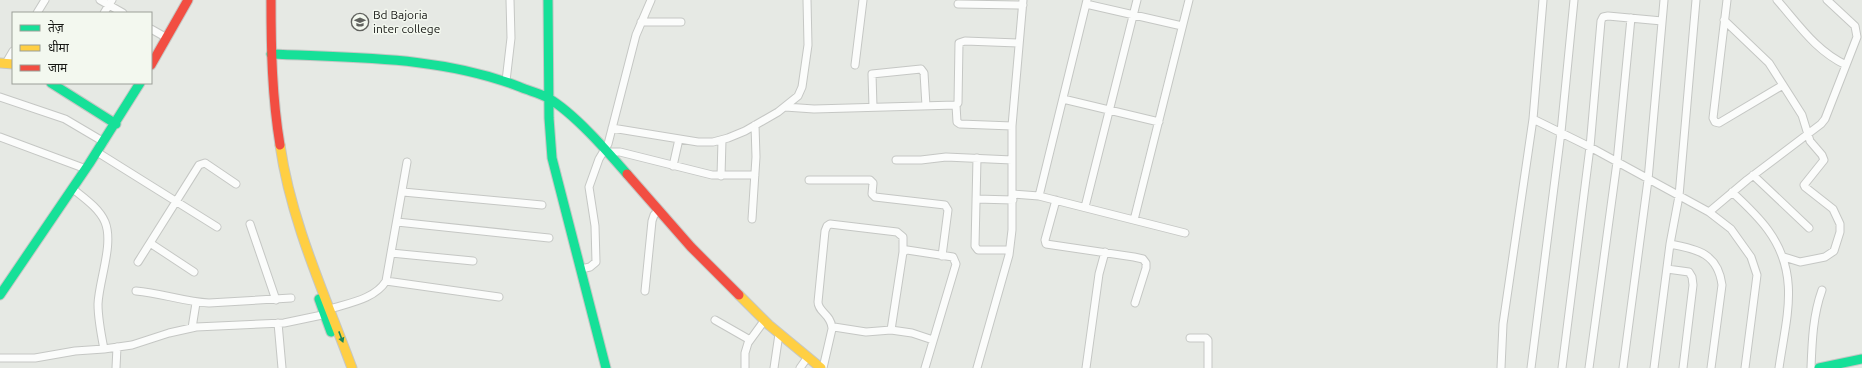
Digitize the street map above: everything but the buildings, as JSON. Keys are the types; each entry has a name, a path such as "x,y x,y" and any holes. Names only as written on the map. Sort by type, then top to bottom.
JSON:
{"street":[{"path":"38,12 45,0"},
{"path":"100,0 110,2 122,12"},
{"path":"152,63 188,0"},
{"path":"264,0 265,64 275,158 290,217 352,368"},
{"path":"271,0 271,54 276,122 284,174 295,214 329,312 344,368"},
{"path":"506,81 511,38 510,0"},
{"path":"548,0 548,98 552,158 606,368"},
{"path":"581,269 590,267 596,262 595,226 589,187 597,165 607,151 622,85 642,22 651,0"},
{"path":"612,128 698,142 713,142 722,140 755,125 785,107 798,96 802,87 808,45 807,0"},
{"path":"855,65 863,0"},
{"path":"1085,207 1137,0"},
{"path":"1134,220 1189,0"},
{"path":"1501,368 1503,324 1533,119 1543,0"},
{"path":"1531,368 1561,132 1574,0"},
{"path":"1623,368 1648,180 1664,0"},
{"path":"1654,368 1670,244 1679,196 1696,0"},
{"path":"1727,0 1713,118 1715,122 1719,123 1783,84"},
{"path":"1777,0 1826,54 1846,65"},
{"path":"1709,212 1753,175 1807,135 1825,119 1857,37 1857,30 1855,26 1827,0"},
{"path":"105,12 110,2"},
{"path":"1039,196 1087,2 1182,26"},
{"path":"958,4 1023,3 1012,126 1012,230 1009,250 977,368"},
{"path":"1562,368 1590,147 1601,21 1603,17 1608,16 1662,20"},
{"path":"1590,368 1617,162 1631,18"},
{"path":"1724,20 1763,55 1802,115 1807,135 1824,160 1805,181 1804,185 1833,209 1840,224 1840,232 1834,251 1825,257 1800,262 1784,257"},
{"path":"642,22 681,22"},
{"path":"152,29 167,38"},
{"path":"1012,126 960,124 957,122 956,105 958,103 958,43 964,41 1019,43"},
{"path":"6,63 12,53"},
{"path":"271,54 400,60 474,72 506,81 548,98 569,114 607,151 691,247 764,321 807,358 822,368 832,328 832,320 818,306 825,231 827,226 830,224 897,232 903,237 903,252 891,330"},
{"path":"873,107 872,74 920,69 924,73 926,106"},
{"path":"0,295 86,170 116,124 139,84"},
{"path":"62,86 116,124"},
{"path":"0,97 65,119 104,142"},
{"path":"1063,99 1159,122"},
{"path":"785,107 814,109 956,105"},
{"path":"1533,119 1590,147 1709,212 1731,229 1751,257 1757,275 1745,368"},
{"path":"752,219 755,175 755,125"},
{"path":"0,137 86,170"},
{"path":"673,166 679,139"},
{"path":"721,176 722,140"},
{"path":"607,151 620,152 673,166 721,176 755,175"},
{"path":"97,152 217,227"},
{"path":"896,160 921,160 946,157 1012,160"},
{"path":"976,158 976,248 1009,250"},
{"path":"0,358 35,358 75,351 117,347 192,328 224,324 278,323 329,312 366,297 383,287 386,281 408,162"},
{"path":"138,262 199,165 205,163 236,184"},
{"path":"1753,175 1809,228"},
{"path":"809,180 870,180 873,183 872,194 875,197 945,205 948,210 942,256"},
{"path":"73,189 88,201 100,215 106,229 106,247 98,303 104,349"},
{"path":"403,192 542,205"},
{"path":"1732,192 1769,231 1784,257 1788,274 1789,296 1779,368"},
{"path":"976,199 1039,196 1185,232"},
{"path":"1056,200 1045,240 1046,244 1143,259 1146,262 1135,303"},
{"path":"645,291 652,221 654,215 658,211"},
{"path":"397,222 549,238"},
{"path":"250,224 276,300"},
{"path":"150,243 194,272"},
{"path":"1670,244 1693,248 1700,251 1717,267 1721,276 1722,285 1712,368"},
{"path":"903,252 907,250 953,258 956,264 925,368"},
{"path":"1086,368 1099,274 1105,252"},
{"path":"392,253 473,261"},
{"path":"1667,269 1689,272 1692,277 1693,285 1683,368"},
{"path":"386,281 499,297"},
{"path":"1811,368 1813,326 1816,309 1822,290"},
{"path":"136,291 157,293 196,302 230,303 291,298"},
{"path":"192,328 196,302"},
{"path":"715,320 750,340"},
{"path":"745,368 745,353 750,340 764,321"},
{"path":"278,323 282,368"},
{"path":"832,328 838,327 866,332 891,330 912,333 933,340"},
{"path":"774,368 779,334"},
{"path":"1190,338 1206,338 1208,340 1210,344 1208,368"},
{"path":"116,368 117,347"},
{"path":"800,368 807,358"},
{"path":"1819,368 1862,359"}],"traffic: fast":[{"path":"548,0 549,118 552,158 606,368"},
{"path":"271,54 397,60 459,69 490,77 542,95 558,105 590,133 627,174"},
{"path":"53,84 116,124"},
{"path":"0,295 89,164 139,84"},
{"path":"319,299 331,332"},
{"path":"1819,368 1862,359"}],"traffic: slow":[{"path":"0,63 12,64"},
{"path":"280,145 285,174 300,230 352,368"},
{"path":"739,295 769,325 821,368"}],"traffic: jam":[{"path":"152,63 188,0"},
{"path":"271,0 272,73 280,145"},
{"path":"627,174 691,247 739,295"}],"place":[{"name":"Bd Bajoria inter college","path":"360,22"}]}
